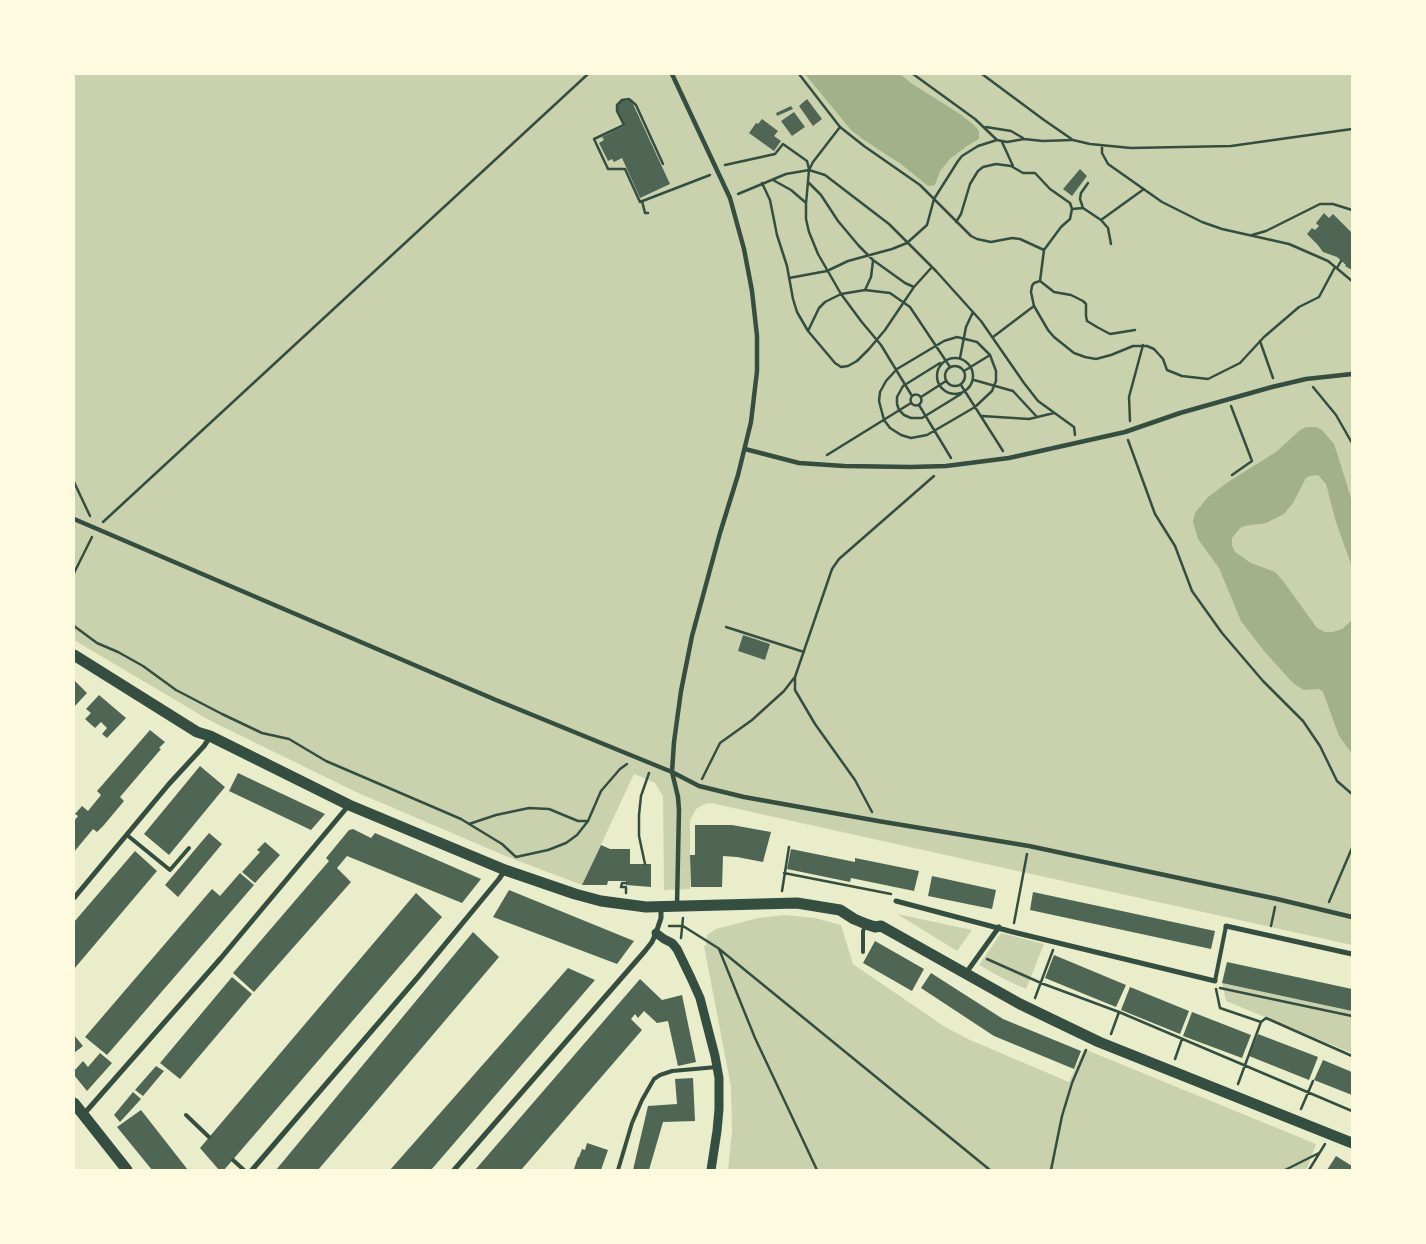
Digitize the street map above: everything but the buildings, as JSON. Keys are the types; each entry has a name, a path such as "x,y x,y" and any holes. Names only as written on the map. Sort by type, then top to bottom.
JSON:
{"main road":[{"path":"74,655 197,732 210,736 349,805 505,870 601,901 661,907 797,903 840,910 866,924 875,927 881,926 1020,1004 1099,1042 1234,1094 1352,1143"},
{"path":"74,1103 127,1170"}],"street":[{"path":"672,74 730,198 744,248 752,291 757,336 755,397 745,449 690,643 681,691 672,772 679,810 677,906"},
{"path":"745,449 783,459 813,464 874,467 946,466 1009,458 1125,432 1275,386 1352,374"},
{"path":"74,519 496,700 672,772 699,786 744,797 878,822 1029,846 1352,917"},
{"path":"74,898 210,736"},
{"path":"84,1115 349,805"},
{"path":"252,1170 418,977 499,880 505,870"},
{"path":"896,900 1013,932 1214,981"},
{"path":"454,1170 645,951 656,933 661,918 661,907"},
{"path":"1226,926 1352,954"},
{"path":"966,973 999,927"},
{"path":"656,933 672,943 677,949 692,978 709,1029 717,1067 719,1109 718,1131 711,1170"}],"lane":[{"path":"127,835 170,870 189,848"},
{"path":"863,952 863,931 866,924"},
{"path":"1214,981 1226,926"},
{"path":"618,1170 632,1123 654,1079 672,1071 717,1067"},
{"path":"186,1116 209,1137"},
{"path":"233,1160 244,1170"}],"path":[{"path":"74,573 96,529 588,74"},
{"path":"799,74 840,127 920,185 956,222 977,239 991,242 1012,238 1020,239 1044,250"},
{"path":"913,74 986,127 997,140 1002,142 1024,139 1043,141 1073,140 1102,146 1131,148 1231,146 1352,129"},
{"path":"982,74 1073,140"},
{"path":"648,213 645,213 642,201 640,202 625,169 608,169 594,139 624,125 617,112 617,105 622,100 629,99 636,105 663,164"},
{"path":"809,170 840,127"},
{"path":"986,127 1011,131 1024,139"},
{"path":"789,278 827,271 848,261 892,249 907,242 927,225 934,199 962,156 978,146 997,140"},
{"path":"1002,142 1014,167 1018,171 1038,176 1050,189 1067,199 1072,209 1070,219 1061,227 1044,250 1040,281"},
{"path":"642,201 717,170 723,165 775,154 783,144 807,161 809,170 806,220 809,232 827,271 841,294 897,369 912,396 911,403"},
{"path":"1102,146 1102,153 1108,164 1162,202 1202,222 1222,229 1289,244 1328,262 1352,281"},
{"path":"956,222 961,214 970,184 978,171 983,167 996,164 1014,167"},
{"path":"730,198 786,174 809,170 825,175 888,224 932,267 973,312 1038,401 1074,427 1076,443"},
{"path":"772,179 791,190 806,204"},
{"path":"808,182 821,195 848,234 867,255 905,283 914,287"},
{"path":"762,183 770,200 789,278 792,299 797,312 808,331 835,363 841,367 858,361 877,341 914,287 932,267"},
{"path":"1088,183 1081,193 1080,199 1083,208 1101,220 1108,228 1111,244"},
{"path":"1101,220 1144,189"},
{"path":"1251,235 1266,231 1320,204 1333,204 1352,210"},
{"path":"1072,209 1083,208"},
{"path":"865,290 872,277 873,260"},
{"path":"1134,330 1110,334 1087,321 1086,304 1083,301 1071,295 1054,292 1040,281 1034,282 1032,286 1031,292 1034,306 1048,330 1074,353 1096,358 1111,355 1133,346 1143,345 1154,349 1163,359 1167,370 1182,376 1208,379 1240,363 1260,341 1299,307 1319,297 1341,261"},
{"path":"808,331 819,308 825,302 841,294 865,290 890,293 904,302 920,320 950,367"},
{"path":"992,337 1034,306"},
{"path":"960,358 966,327 973,312"},
{"path":"951,338 964,338 977,342 990,355 996,371 994,386 987,397 935,431 920,438 901,435 890,428 884,420 880,406 880,392 886,381 897,369 937,346 951,338"},
{"path":"1260,341 1275,386"},
{"path":"1132,429 1129,415 1129,396 1143,345"},
{"path":"964,371 990,355"},
{"path":"960,358 971,367 974,380 970,388 926,416 918,419 904,415 899,410 897,397 899,391 905,384 945,360 960,358"},
{"path":"940,364 936,376 940,385 947,392 961,394"},
{"path":"958,366 964,371 966,377 961,385 951,386 946,381 946,372 950,367 958,366"},
{"path":"974,380 1013,391 1037,417"},
{"path":"1306,380 1322,396 1352,442"},
{"path":"921,397 946,381"},
{"path":"961,385 1001,449 1009,458"},
{"path":"912,396 921,397"},
{"path":"919,406 922,403 921,397"},
{"path":"1229,399 1252,462 1232,475"},
{"path":"813,464 911,403"},
{"path":"911,403 914,406 919,406 954,464"},
{"path":"981,416 1029,419 1054,413"},
{"path":"1125,432 1155,514 1175,546 1192,591 1222,633 1263,681 1303,721 1320,746 1337,781 1352,794"},
{"path":"699,786 720,743 752,720 784,691 794,677 838,557 946,466"},
{"path":"74,482 96,529"},
{"path":"74,626 97,643 143,666 176,690 262,733 289,739 326,761 461,819 502,844 516,857 548,850 566,843 577,835 588,821 601,791 620,769 637,758"},
{"path":"726,627 804,652"},
{"path":"794,677 795,690 815,724 855,780 878,822"},
{"path":"645,864 638,836 640,796 649,772"},
{"path":"469,824 496,815 529,808 549,809 578,821 588,821"},
{"path":"1013,932 1029,846"},
{"path":"781,892 789,847"},
{"path":"1326,911 1352,848"},
{"path":"784,873 893,894 896,900"},
{"path":"619,894 626,895 626,887 621,887 622,883 626,883"},
{"path":"1270,935 1277,899"},
{"path":"681,942 683,919"},
{"path":"668,926 683,926 718,948 990,1170"},
{"path":"1035,1000 1056,942"},
{"path":"718,948 754,1038 817,1170"},
{"path":"979,955 1041,983 1119,1012 1352,1111"},
{"path":"1261,1022 1220,1008 1216,987 1352,1016"},
{"path":"1111,1036 1119,1012"},
{"path":"1237,1086 1261,1022 1266,1018 1352,1056"},
{"path":"1174,1061 1182,1039"},
{"path":"1051,1170 1062,1116 1072,1083 1087,1047"},
{"path":"1300,1110 1313,1081"},
{"path":"1309,1170 1329,1134"},
{"path":"1285,1170 1320,1152"}],"shaded area":[{"path":"74,74 1352,74 1352,945 711,803 696,809 690,820 690,889 664,890 663,796 655,783 634,774 582,885 508,857 356,792 209,720 74,640"},
{"path":"805,74 900,74 974,125 979,131 979,139 951,158 940,171 935,185 928,186 901,164 851,130"},
{"path":"1306,427 1316,427 1322,430 1334,444 1337,453 1352,501 1352,567 1336,522 1326,484 1318,475 1306,478 1293,503 1284,514 1266,523 1240,528 1232,538 1232,545 1235,552 1251,563 1275,572 1317,628 1325,632 1333,632 1342,629 1352,620 1352,754 1339,736 1323,692 1319,689 1304,690 1294,684 1264,651 1241,621 1219,568 1198,539 1193,522 1195,513 1208,497 1276,452"},
{"path":"897,914 972,930 957,951"},
{"path":"785,915 815,918 841,925 853,964 945,1027 970,1040 1069,1082 1084,1049 1316,1144 1307,1168 1305,1170 728,1170 732,1132 731,1087 704,946 706,945 707,935 716,929 758,918"},
{"path":"1001,933 1044,944 1026,989 979,965"},
{"path":"1222,983 1352,1011 1352,1053 1226,1001"}]}
